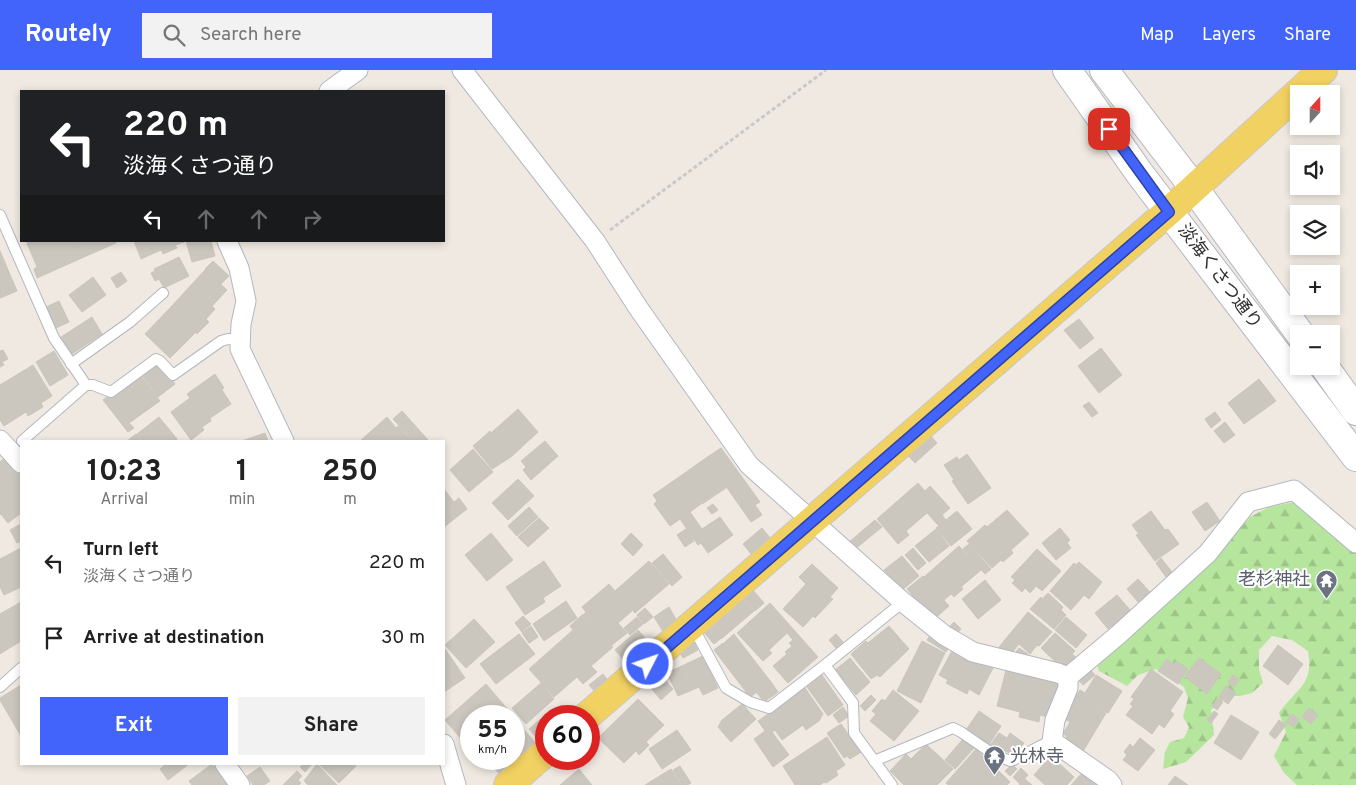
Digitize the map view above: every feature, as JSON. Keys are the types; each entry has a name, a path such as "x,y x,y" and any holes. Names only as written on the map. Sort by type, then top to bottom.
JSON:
{"main road":[{"path":"600,706 1169,212 1323,70"},
{"path":"508,785 535,762"}],"street":[{"path":"330,90 358,70"},
{"path":"462,70 596,241 639,309 749,465 944,636 974,652 1068,677"},
{"name":"淡海くさつ通り","path":"1066,70 1169,212 1356,457"},
{"name":"淡海くさつ通り","path":"1104,70 1194,188 1293,325"},
{"path":"228,242 239,268 246,301 241,324 240,349 284,440"},
{"path":"1330,375 1356,411"},
{"path":"1112,785 1108,780 1052,741 1055,720 1068,688 1068,677 1208,554 1248,502 1294,490 1356,542"},
{"path":"445,747 456,785"},
{"path":"226,765 240,785"}],"lane":[{"path":"0,215 54,338 86,385"},
{"path":"71,364 130,322 162,293"},
{"path":"23,440 86,385 93,385 111,392 156,359 172,375 221,341 228,339 240,340"},
{"path":"693,626 726,688 750,702 769,708 904,602"},
{"path":"826,665 853,703 854,733 892,785"},
{"path":"0,687 20,669"},
{"path":"874,761 953,728 962,732 996,756 1011,761 1052,741"}],"path":[{"path":"596,241 826,70"}],"green space":[{"path":"1294,502 1356,551 1356,785 1297,785 1284,773 1274,756 1286,732 1279,713 1306,679 1309,672 1309,662 1308,651 1292,640 1272,636 1259,650 1259,669 1263,683 1252,693 1228,696 1211,710 1214,735 1186,762 1163,769 1165,752 1170,742 1184,738 1189,727 1183,717 1188,698 1184,687 1156,669 1138,675 1127,686 1099,671 1096,662 1232,538 1250,517 1269,507"}],"building":[{"path":"77,242 84,257 37,278 34,269 37,267 27,243"},
{"path":"77,242 116,243 84,257"},
{"path":"134,242 184,242 175,245 177,248 163,254 161,250 141,259"},
{"path":"186,242 211,242 215,256 192,262"},
{"path":"0,251 17,291 0,298"},
{"path":"179,257 189,276 164,288 159,279 155,281 151,273 155,271 154,269"},
{"path":"213,261 229,276 221,284 205,269"},
{"path":"205,270 227,290 212,306 215,309 206,319 209,322 197,334 170,308"},
{"path":"121,272 127,281 117,288 111,278"},
{"path":"93,277 106,295 82,312 69,295"},
{"path":"59,301 69,322 56,328 46,307"},
{"path":"170,308 195,333 170,358 145,334"},
{"path":"92,317 102,334 72,354 61,337"},
{"path":"1079,319 1094,338 1080,349 1064,330"},
{"path":"1101,348 1122,375 1099,393 1078,366"},
{"path":"3,350 8,359 2,362 4,365 0,367 0,351"},
{"path":"54,351 68,375 50,386 36,362"},
{"path":"156,364 162,373 165,371 175,384 158,397 142,375"},
{"path":"33,365 52,396 41,403 43,407 28,416 26,412 4,426 0,420 0,385"},
{"path":"139,373 160,401 129,423 134,428 128,432 103,400"},
{"path":"215,374 231,404 210,418 211,421 202,427 204,430 191,440 171,412 190,398 187,394"},
{"path":"1259,379 1276,401 1244,424 1228,403"},
{"path":"1089,402 1098,413 1092,417 1083,406"},
{"path":"518,409 538,432 511,457 492,469 473,446"},
{"path":"402,411 428,440 412,440 393,419"},
{"path":"1215,412 1221,420 1211,428 1205,419"},
{"path":"159,417 177,439 142,440 137,434"},
{"path":"387,417 396,428 398,426 411,440 361,440"},
{"path":"1225,422 1235,435 1224,443 1214,431"},
{"path":"265,433 268,440 245,440"},
{"path":"928,433 937,443 915,463 906,453"},
{"path":"136,434 141,440 128,440"},
{"path":"545,441 558,456 531,480 523,470 526,467 521,461"},
{"path":"721,448 760,502 755,505 762,515 751,522 706,458"},
{"path":"473,449 493,472 469,492 450,470"},
{"path":"967,454 991,488 968,504 952,481 954,480 944,465 957,457 959,460"},
{"path":"7,456 19,471 0,487 0,462"},
{"path":"706,458 726,488 702,504 682,475"},
{"path":"19,472 20,514 8,523 0,515 0,487"},
{"path":"682,475 701,504 690,512 702,529 720,517 733,535 708,553 701,543 698,545 680,519 670,526 654,504 657,501 653,495"},
{"path":"518,479 534,496 508,520 492,503"},
{"path":"918,483 925,491 930,486 950,508 942,515 946,520 939,526 927,513 906,531 909,535 898,544 877,519"},
{"path":"445,490 454,502 459,498 467,509 445,526"},
{"path":"1207,502 1220,521 1205,531 1192,512"},
{"path":"713,504 718,510 712,514 707,508"},
{"path":"529,507 538,517 517,536 508,526"},
{"path":"1007,510 1029,534 1011,550 1013,553 1003,562 1001,560 992,568 967,541 985,525 987,527"},
{"path":"957,511 972,529 951,546 936,528"},
{"path":"1151,511 1165,530 1168,529 1179,544 1155,561 1136,535 1139,534 1132,525"},
{"path":"539,518 549,528 528,547 518,537"},
{"path":"875,520 882,527 854,550 848,543"},
{"path":"20,525 20,542 17,543 10,530"},
{"path":"762,528 771,539 752,555 743,544"},
{"path":"1060,528 1070,540 1067,543 1071,548 1056,560 1042,543"},
{"path":"686,529 694,541 685,547 677,535"},
{"path":"936,529 949,546 929,562 915,546"},
{"path":"491,533 513,560 487,581 465,555"},
{"path":"631,533 643,545 633,556 621,544"},
{"path":"969,544 991,569 985,574 963,549"},
{"path":"959,546 981,570 961,587 963,589 954,597 951,594 944,600 924,577"},
{"path":"913,548 926,563 918,570 905,555"},
{"path":"20,549 20,587 4,595 0,587 0,559"},
{"path":"1037,549 1061,571 1042,591 1036,586 1030,593 1025,588 1022,592 1012,583 1015,580 1011,577"},
{"path":"663,554 682,577 672,586 652,563"},
{"path":"902,556 919,576 902,590 884,570"},
{"path":"1161,558 1172,572 1166,577 1156,563"},
{"path":"544,561 561,586 543,598 545,602 525,615 506,587"},
{"path":"649,561 669,584 635,613 615,591"},
{"path":"1079,562 1102,582 1089,599 1084,595 1071,610 1050,591 1074,563 1076,565"},
{"path":"812,564 838,588 830,597 833,599 815,618 813,616 803,627 783,609 806,584 799,577"},
{"path":"923,576 949,606 933,620 907,589"},
{"path":"1138,579 1150,592 1138,602 1127,589"},
{"path":"985,580 1001,600 978,619 962,599"},
{"path":"609,584 632,611 618,623 627,633 612,645 584,614 586,612 582,607"},
{"path":"752,589 764,603 755,611 743,597"},
{"path":"1048,593 1063,607 1061,610 1066,615 1054,629 1030,609 1041,597 1042,599"},
{"path":"1117,595 1131,611 1108,629 1095,613"},
{"path":"742,597 754,611 721,639 709,625"},
{"path":"566,601 577,618 544,641 533,624"},
{"path":"20,603 20,642 0,654 0,614"},
{"path":"770,603 818,657 788,683 773,666 787,654 785,652 792,646 789,643 793,640 787,633 769,650 772,653 763,661 737,633"},
{"path":"669,607 677,621 664,633 654,617"},
{"path":"645,608 653,617 644,624 637,615"},
{"path":"1028,612 1052,632 1030,654 1019,644 1009,656 999,647"},
{"path":"583,614 613,647 591,666 597,672 583,684 577,677 554,697 529,669 573,630 570,626"},
{"path":"523,616 531,624 522,632 515,623"},
{"path":"637,617 643,624 630,635 624,628"},
{"path":"1066,617 1087,635 1076,648 1055,630"},
{"path":"474,619 495,642 466,668 445,645"},
{"path":"954,622 961,629 954,637 946,631"},
{"path":"708,625 720,639 714,644 702,630"},
{"path":"531,626 538,637 529,643 522,633"},
{"path":"889,626 909,649 880,677 877,675 871,679 851,654 866,641 868,643"},
{"path":"638,630 652,646 637,658 634,654 625,661 615,650"},
{"path":"1055,633 1075,651 1072,654 1077,658 1065,671 1041,648"},
{"path":"519,634 535,654 496,684 480,664"},
{"path":"734,634 771,682 760,690 724,643"},
{"path":"836,634 843,642 836,648 829,640"},
{"path":"931,634 950,646 946,652 927,640"},
{"path":"922,641 945,653 921,703 897,691"},
{"path":"694,642 698,650 683,658 678,650"},
{"path":"723,643 760,690 750,697 714,650"},
{"path":"1278,645 1303,664 1288,685 1263,666"},
{"path":"954,647 993,668 979,695 969,689 967,694 946,683 948,680 939,675"},
{"path":"1019,648 1028,654 1024,659 1015,653"},
{"path":"445,649 465,678 445,691"},
{"path":"703,656 718,688 703,695 699,687 678,696 667,673"},
{"path":"850,658 870,682 856,695 835,670"},
{"path":"1199,658 1221,674 1207,694 1185,677"},
{"path":"1167,659 1174,664 1176,661 1188,669 1178,684 1158,671"},
{"path":"1089,668 1095,675 1083,685 1077,678"},
{"path":"1151,669 1183,692 1170,711 1174,714 1164,728 1159,724 1152,734 1126,715 1133,706 1130,704 1134,699 1131,697"},
{"path":"1006,670 1059,683 1051,718 1040,715 1039,722 1019,717 1020,712 997,706"},
{"path":"603,674 610,683 597,694 589,685"},
{"path":"822,675 843,705 828,716 807,687"},
{"path":"1096,675 1122,691 1108,713 1077,695 1080,690 1085,693"},
{"path":"1233,675 1239,680 1234,687 1228,683"},
{"path":"662,677 673,689 661,700 650,687"},
{"path":"771,682 778,692 764,702 757,693"},
{"path":"541,683 554,699 547,705 535,705 535,716 526,724 525,705 515,705"},
{"path":"486,684 504,705 462,705"},
{"path":"20,686 20,734 0,700 0,698"},
{"path":"1226,686 1236,693 1228,704 1219,697"},
{"path":"805,688 823,714 819,721 806,730 803,725 782,740 775,730 772,732 789,755 773,767 754,739 765,731 758,721"},
{"path":"893,690 919,711 894,741 870,721 876,714 872,711 882,699 885,701"},
{"path":"871,695 876,700 865,711 860,706"},
{"path":"1076,695 1106,713 1082,753 1063,742 1067,736 1063,734 1070,722 1065,719 1070,711 1067,709"},
{"path":"1217,698 1223,702 1217,710 1212,706"},
{"path":"638,699 664,725 646,742 649,745 639,755 636,751 624,763 600,740 600,736"},
{"path":"742,704 756,719 731,742 718,727 722,720"},
{"path":"460,707 460,738 445,720"},
{"path":"843,707 849,716 839,723 833,715"},
{"path":"1309,708 1318,715 1311,724 1302,717"},
{"path":"979,711 1001,726 988,746 966,730"},
{"path":"1214,711 1218,714 1211,723 1207,720"},
{"path":"1292,714 1299,719 1293,727 1286,722"},
{"path":"1231,715 1259,732 1241,760 1214,743"},
{"path":"1279,720 1286,725 1275,739 1269,734"},
{"path":"535,724 535,736 529,729"},
{"path":"841,724 861,752 850,759 847,756 844,758 827,733"},
{"path":"677,730 691,750 662,769 649,749"},
{"path":"525,731 535,743 535,749 525,757"},
{"path":"999,733 1007,738 1010,733 1024,743 1014,757 1006,751 1004,755 990,745"},
{"path":"827,737 845,765 836,771 838,775 826,783 824,782 820,785 795,785 783,766"},
{"path":"1140,738 1155,750 1138,771 1123,760 1127,755 1124,752 1130,744 1133,747"},
{"path":"963,739 974,748 955,769 945,760"},
{"path":"926,744 953,769 937,785 904,785 890,771 906,754 911,759"},
{"path":"976,749 1010,782 1007,785 948,785 946,783"},
{"path":"1051,756 1074,777 1067,785 1045,785 1034,775"},
{"path":"1012,764 1017,769 1010,776 1005,771"},
{"path":"165,765 188,765 168,780 160,769"},
{"path":"213,765 228,785 192,785 189,781"},
{"path":"303,765 311,765 305,772 300,767"},
{"path":"318,765 337,785 308,785 304,781"},
{"path":"320,765 356,766 339,783"},
{"path":"680,766 691,783 687,785 682,785 673,770"},
{"path":"260,767 270,781 264,785 253,785 247,776"},
{"path":"1021,768 1028,775 1020,784 1013,777"},
{"path":"671,769 681,785 645,785"},
{"path":"496,770 510,770 502,777"},
{"path":"580,770 592,785 560,785"},
{"path":"297,771 302,776 298,780 301,783 299,785 283,785"},
{"path":"1083,772 1098,785 1071,785"},
{"path":"1175,776 1188,785 1168,785"},
{"path":"1025,779 1032,785 1019,785"}],"place":[{"name":"老杉神社","path":"1326,599"},
{"name":"光林寺","path":"994,776"}],"route":[{"path":"648,664 1169,212 1109,129"}]}
